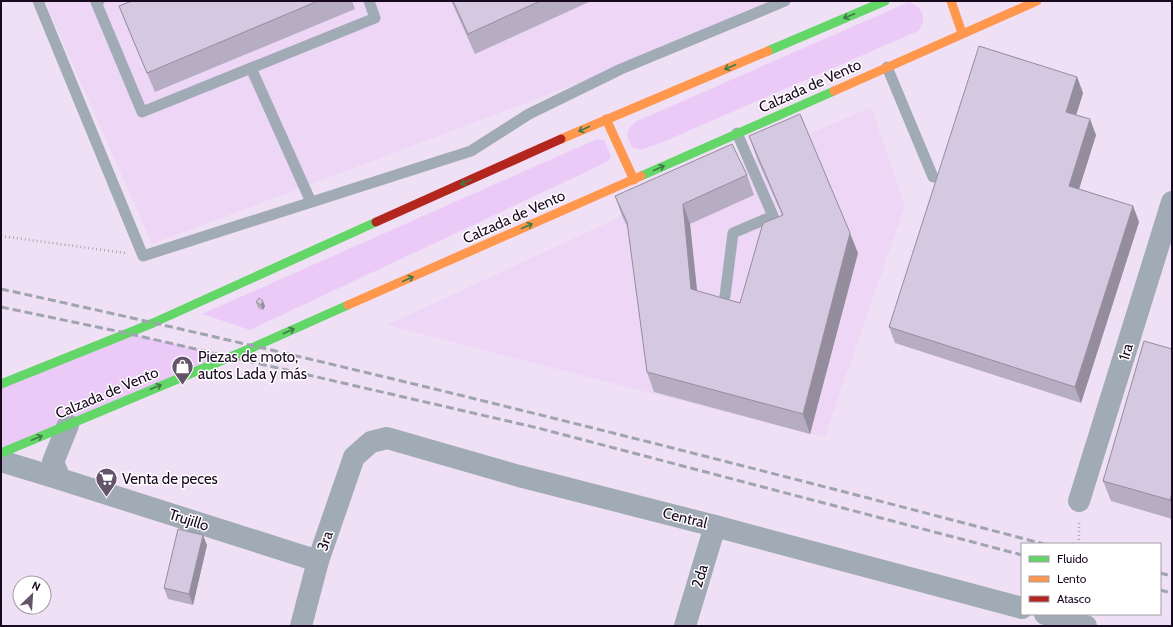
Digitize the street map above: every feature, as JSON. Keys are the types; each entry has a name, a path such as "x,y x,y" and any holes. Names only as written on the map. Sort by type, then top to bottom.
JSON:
{"main road":[{"path":"1,384 153,323 606,119 885,1"},
{"path":"951,1 962,33"},
{"name":"Calzada de Vento","path":"1,453 254,347 1037,1"},
{"path":"606,119 634,180"}],"street":[{"name":"1ra","path":"1079,501 1172,202"},
{"path":"60,479 53,462 68,425"},
{"name":"Central","path":"354,457 371,442 387,438 519,476 716,526 1021,608"},
{"name":"3ra","path":"301,626 318,561 354,457"},
{"name":"Trujillo","path":"1,461 318,561"},
{"name":"2da","path":"685,626 716,526"},
{"path":"1055,619 1086,626"}],"lane":[{"path":"38,1 142,256 471,151 529,114 621,69 785,1"},
{"path":"99,1 96,2 142,112 375,18 369,1"},
{"path":"887,67 933,177"},
{"path":"251,68 311,202"},
{"path":"724,296 733,232 773,216 737,133"}],"path":[{"path":"1,236 142,256"}],"shaded area":[{"path":"45,1 796,1 152,244"},
{"path":"909,2 921,10 923,22 918,31 663,142 640,150 632,147 627,133 630,127 637,121"},
{"path":"871,107 905,206 825,436 810,434 387,325 622,216"},
{"path":"597,139 604,140 611,156 607,162 250,330 202,314"},
{"path":"126,333 229,356 1,453 1,384"}],"building":[{"path":"132,1 318,1 147,73 119,6"},
{"path":"453,1 540,1 468,34"},
{"path":"979,46 1077,77 1066,112 1090,119 1069,186 1133,206 1075,387 889,327"},
{"path":"800,114 850,233 803,414 647,372 627,222 615,196 732,144 747,175 683,204 691,289 740,303 763,223 783,215 749,136"},
{"path":"259,298 263,301 261,305 256,302"},
{"path":"1144,341 1172,349 1172,493 1170,500 1103,481"},
{"path":"178,529 203,535 189,594 164,588"}],"railway":[{"path":"1,289 394,379 654,443 1040,543"},
{"path":"1,307 126,333 538,428 1021,555"},
{"path":"1161,573 1172,576"},
{"path":"1161,590 1172,593"}],"traffic: fast":[{"path":"768,51 885,1"},
{"path":"641,176 834,91"},
{"path":"1,384 153,323 376,222"},
{"path":"1,453 254,347 348,305"}],"traffic: slow":[{"path":"951,1 962,33"},
{"path":"834,91 1037,1"},
{"path":"561,139 768,51"},
{"path":"606,119 634,180"},
{"path":"348,305 641,176"}],"traffic: jam":[{"path":"376,222 561,139"}],"place":[{"name":"Piezas de moto, autos Lada y más","path":"183,386"},
{"name":"Venta de peces","path":"107,498"}]}
